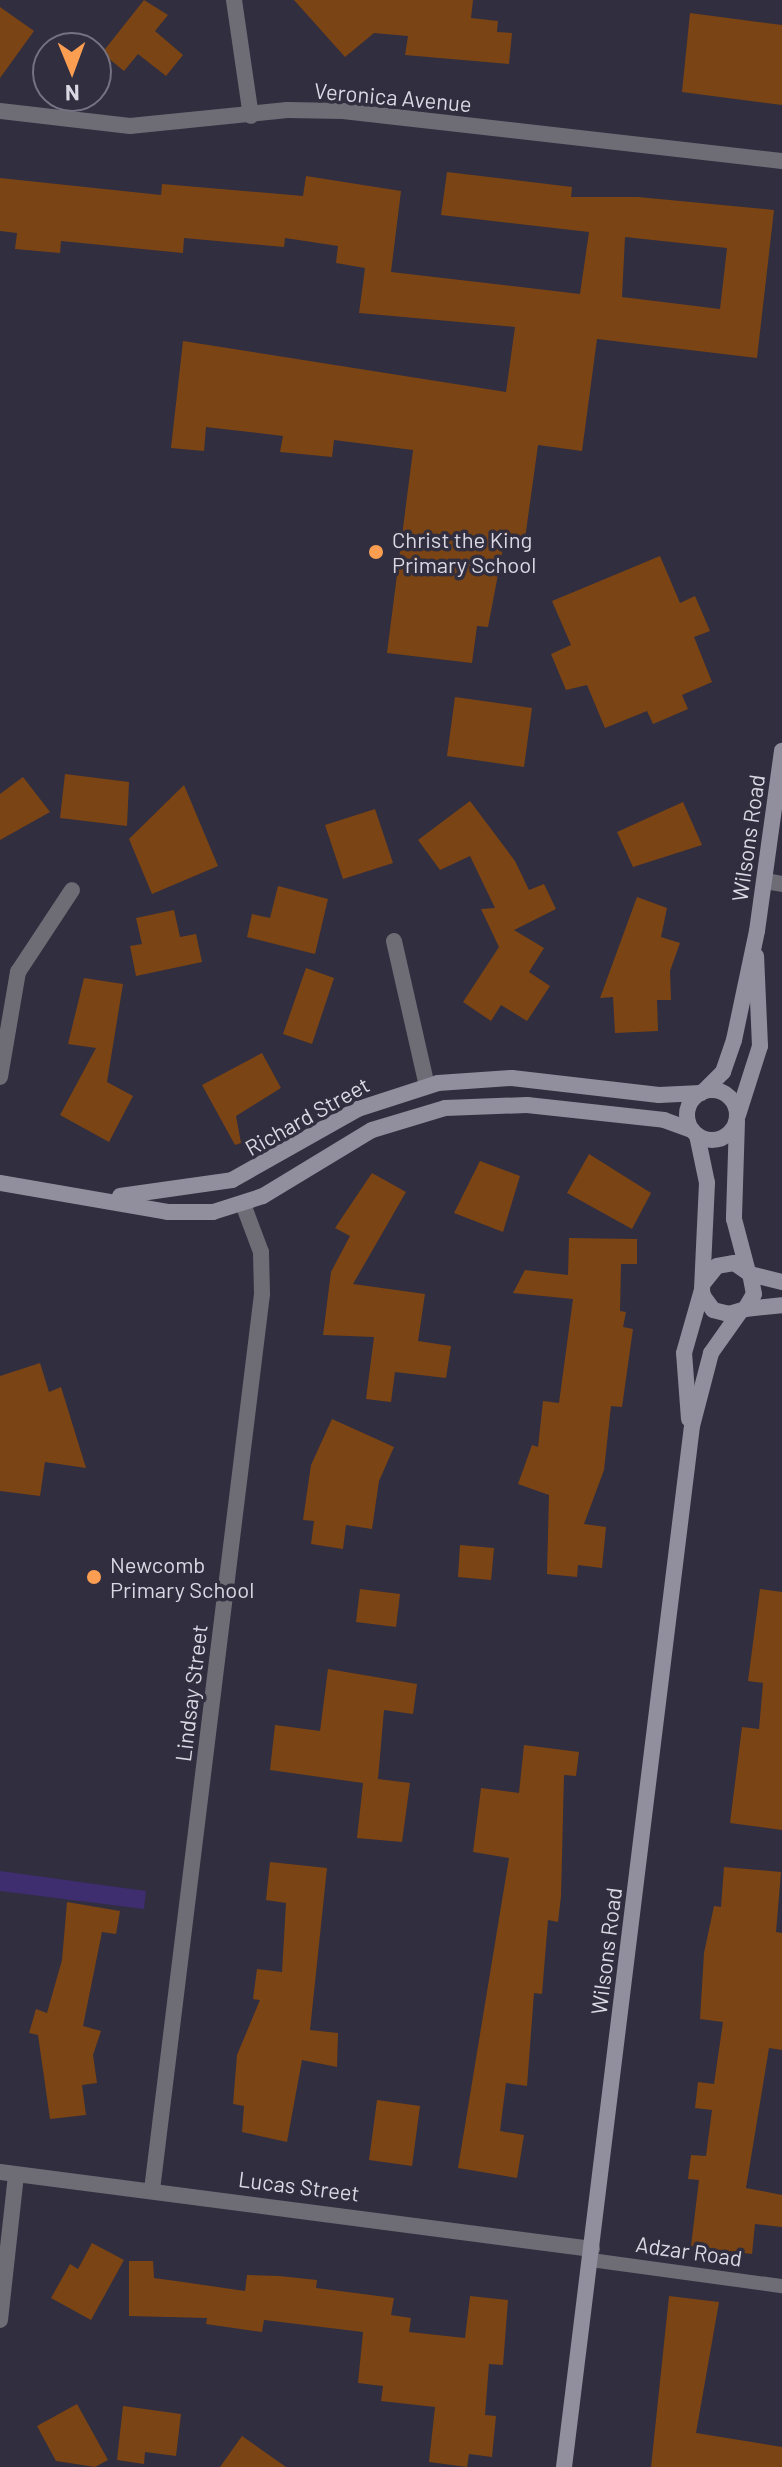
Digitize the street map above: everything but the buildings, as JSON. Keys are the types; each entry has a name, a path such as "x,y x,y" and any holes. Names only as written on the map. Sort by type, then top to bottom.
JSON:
{"street":[{"path":"234,0 251,116"},
{"name":"Veronica Avenue","path":"0,111 130,126 343,111 782,161"},
{"name":"Wilsons Road","path":"702,1092 731,1050 757,931 773,882 782,751"},
{"path":"0,1077 18,972 72,890"},
{"name":"Wilsons Road","path":"749,1273 734,1219 738,1117 760,1046 757,931"},
{"path":"394,941 433,1110"},
{"name":"Richard Street","path":"79,1194 162,1193 232,1180 368,1104 427,1086 512,1078 659,1095 702,1092"},
{"path":"702,1092 730,1097 738,1117 722,1139 694,1133 687,1109 702,1092"},
{"name":"Richard Street","path":"0,1183 79,1194 168,1212 243,1204 372,1130 433,1110 518,1104 664,1120 694,1133"},
{"name":"Wilsons Road","path":"690,1441 684,1353 702,1287 707,1183 694,1133"},
{"path":"316,1134 330,1155"},
{"path":"232,1180 243,1204"},
{"name":"Lindsay Street","path":"152,2190 262,1294 261,1252 243,1204"},
{"path":"782,1282 722,1264 702,1287 718,1313 782,1305"},
{"path":"743,1310 754,1294 749,1273"},
{"name":"Wilsons Road","path":"564,2467 690,1441 711,1353 743,1310"},
{"path":"0,2320 8,2174"},
{"name":"Lucas Street","path":"8,2174 152,2190 592,2255"}],"lane":[{"name":"Adzar Road","path":"592,2255 782,2286"}],"shaded area":[{"path":"0,1871 146,1891 144,1909 0,1891"}],"place":[{"name":"Christ the King Primary School","path":"376,552"},
{"name":"Newcomb Primary School","path":"94,1577"}]}
